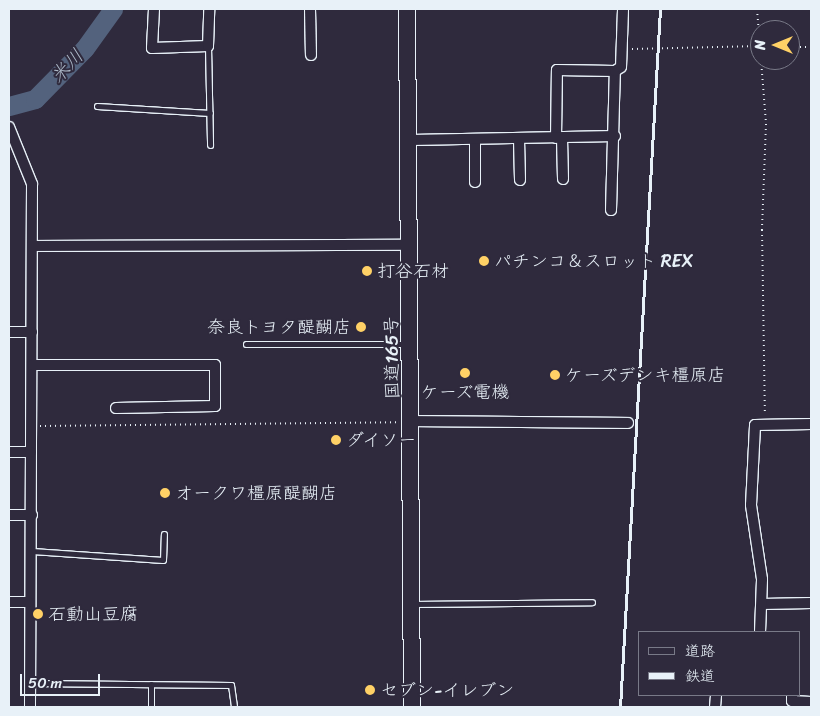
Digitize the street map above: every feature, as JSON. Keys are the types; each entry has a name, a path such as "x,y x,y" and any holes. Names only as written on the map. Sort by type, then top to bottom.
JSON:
{"highway":[{"name":"国道165号","path":"407,9 411,140 412,707"}],"street":[{"path":"154,9 152,48 208,46 208,9"},
{"path":"310,9 311,55"},
{"path":"563,179 559,138 557,70 615,71 621,68 623,9"},
{"path":"610,210 615,136 615,71"},
{"path":"9,127 32,184 30,707"},
{"path":"411,140 615,136"},
{"path":"475,139 476,182"},
{"path":"519,139 520,180"},
{"path":"32,246 410,245"},
{"path":"9,332 32,332"},
{"path":"32,366 216,365 215,406 116,408"},
{"path":"412,421 628,423"},
{"path":"760,631 762,604 751,505 754,432 756,425 811,424"},
{"path":"9,452 31,452"},
{"path":"9,515 32,515"},
{"path":"9,602 29,602"},
{"path":"762,604 811,603"},
{"path":"792,696 792,701 811,702"}],"lane":[{"path":"208,46 210,145"},
{"path":"97,106 210,113"},
{"path":"246,344 412,344"},
{"path":"32,551 163,560 164,534"},
{"path":"412,604 592,602"},
{"path":"29,683 231,685 234,707"},
{"path":"151,684 151,707"}],"path":[{"path":"621,49 750,46"},
{"path":"759,70 766,124 762,230 765,426"},
{"path":"31,426 412,421"}],"waterway":[{"name":"米川","path":"9,106 35,99 85,48 113,9"}],"railway":[{"path":"620,707 660,9"}],"place":[{"name":"パチンコ＆スロット REX","path":"484,261"},
{"name":"打谷石材","path":"367,271"},
{"name":"奈良トヨタ醍醐店","path":"361,327"},
{"name":"ケーズ電機","path":"465,373"},
{"name":"ケーズデンキ橿原店","path":"555,375"},
{"name":"ダイソー","path":"336,440"},
{"name":"オークワ橿原醍醐店","path":"165,493"},
{"name":"石動山豆腐","path":"38,614"},
{"name":"セブン-イレブン","path":"370,690"}]}
